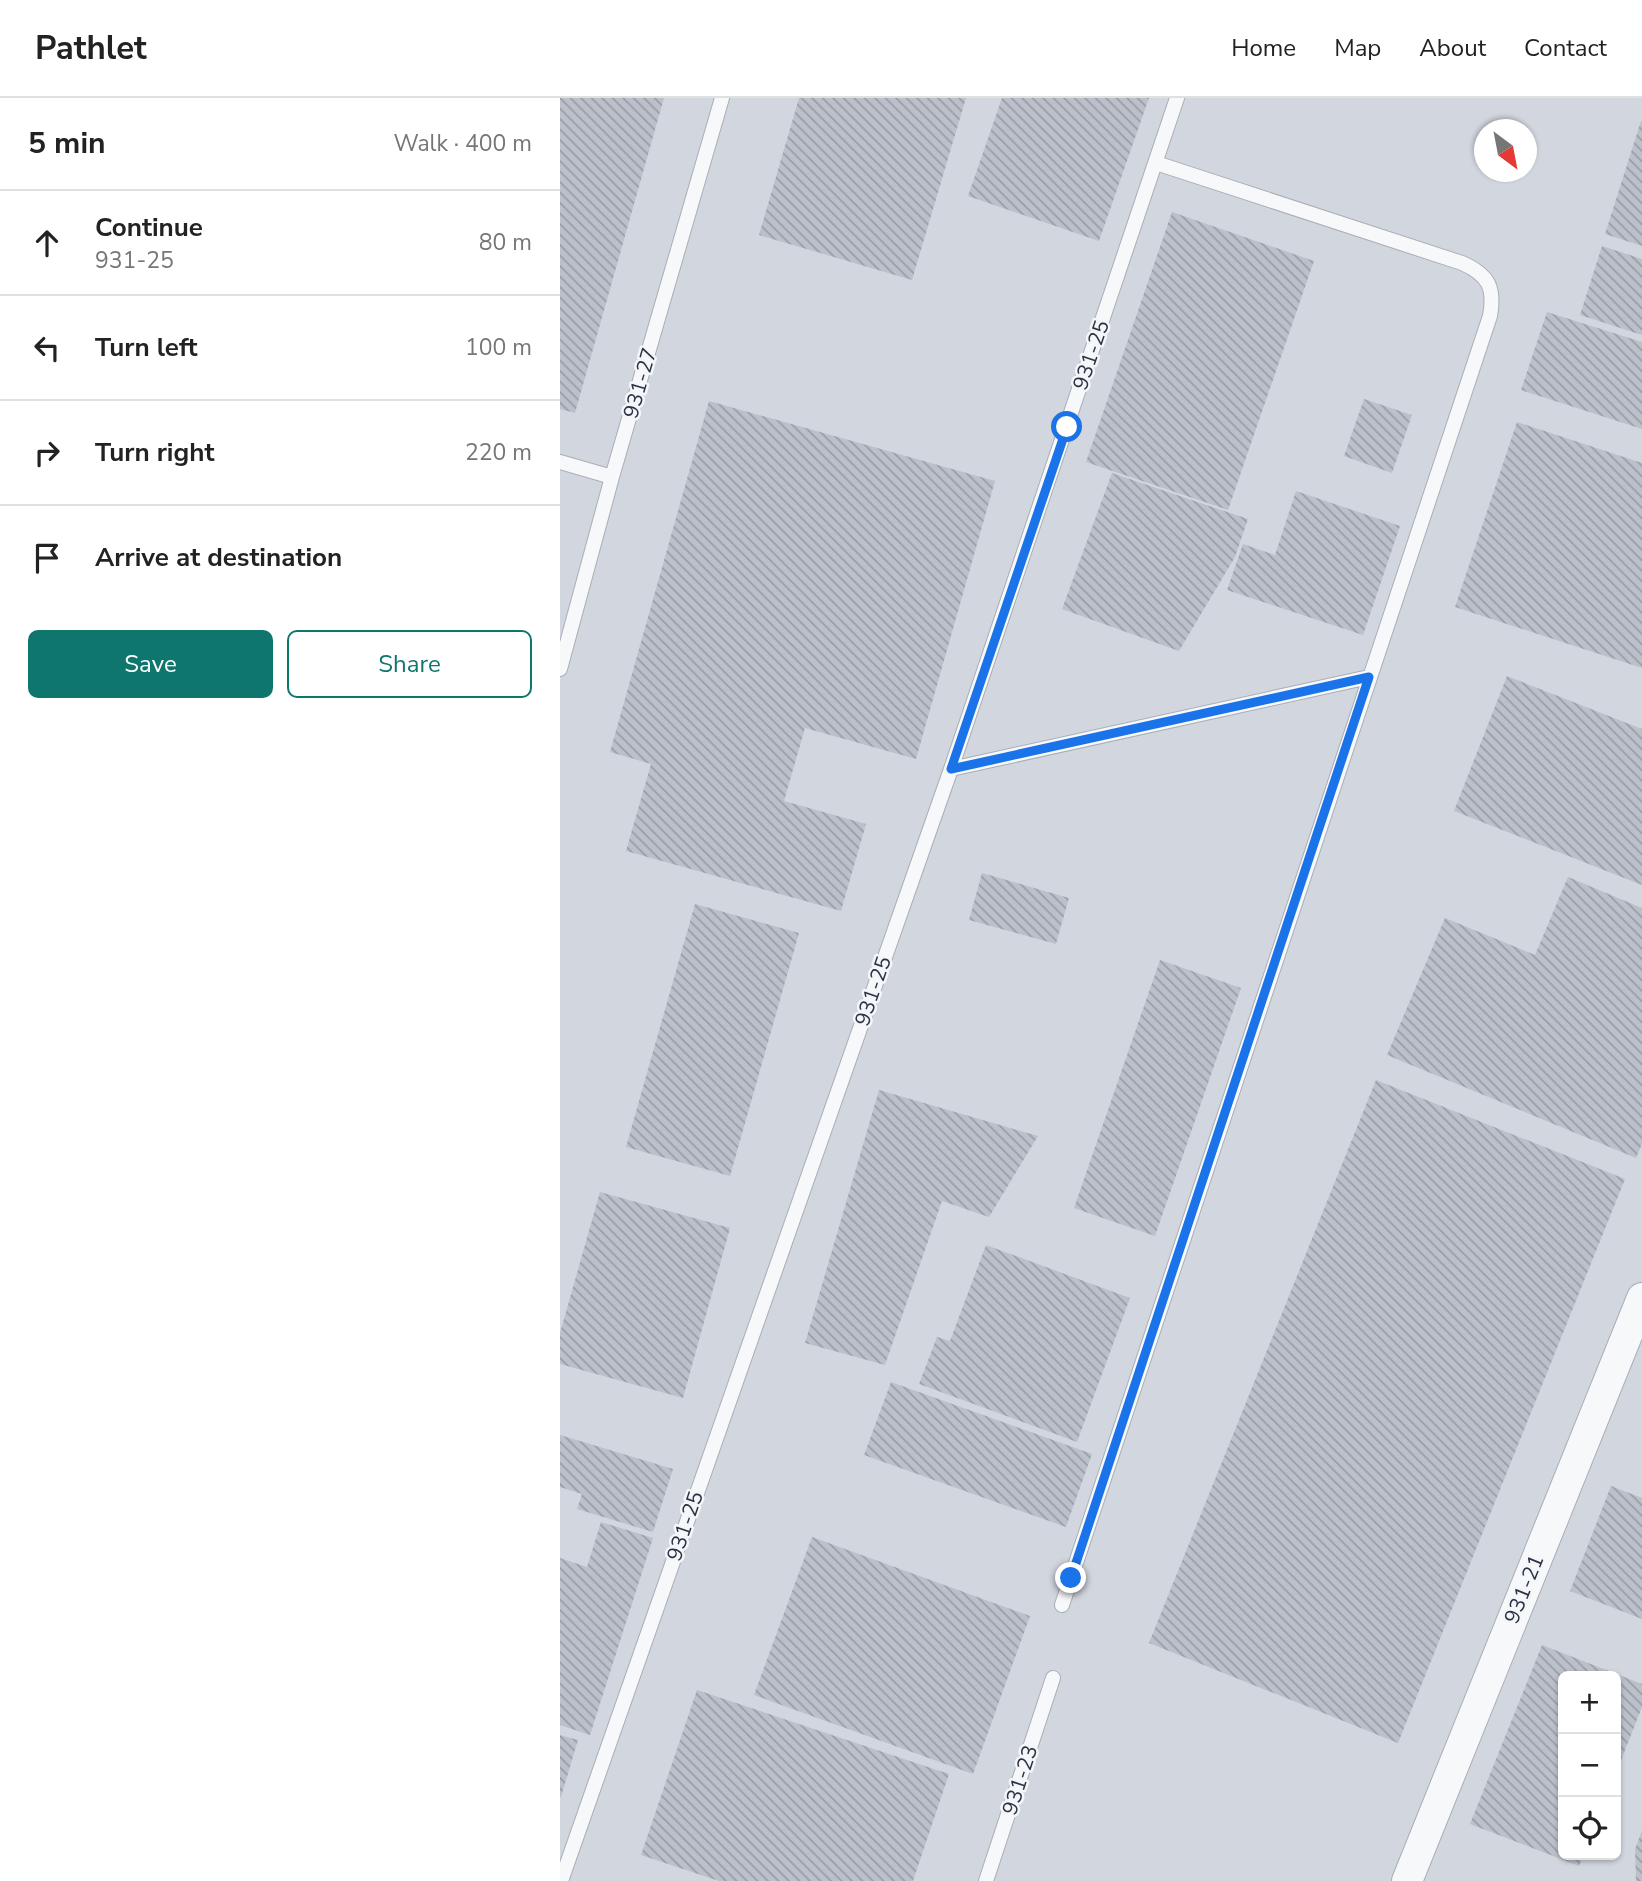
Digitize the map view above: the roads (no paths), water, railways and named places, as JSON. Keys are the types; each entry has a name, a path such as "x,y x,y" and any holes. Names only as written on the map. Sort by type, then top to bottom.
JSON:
{"street":[{"name":"931-21","path":"1407,1881 1642,1298"}],"lane":[{"name":"931-27","path":"560,669 612,477 722,98"},
{"name":"931-25","path":"561,1881 951,769 1177,98"},
{"path":"1062,1605 1490,316 1493,299 1488,283 1478,270 1462,263 1156,163"},
{"path":"560,462 612,477"},
{"path":"951,769 1369,677"},
{"name":"931-23","path":"986,1881 1053,1678"}]}
